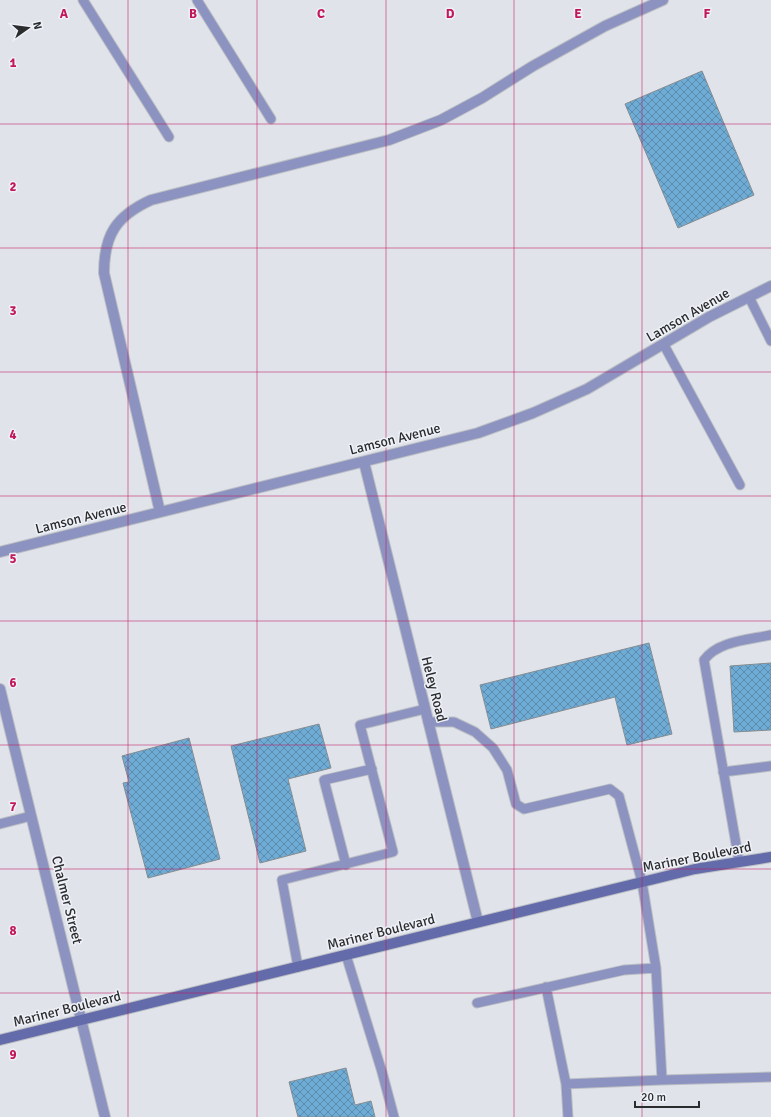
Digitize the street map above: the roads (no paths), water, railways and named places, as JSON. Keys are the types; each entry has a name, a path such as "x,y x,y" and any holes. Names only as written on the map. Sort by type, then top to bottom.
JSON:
{"main road":[{"name":"Mariner Boulevard","path":"0,1040 695,869 771,857"}],"street":[{"path":"160,512 104,273 104,254 106,247 110,235 121,219 137,207 151,200 389,140 441,120 482,98 533,66 599,30 663,0"},
{"name":"Lamson Avenue","path":"0,552 364,462 478,432 533,413 587,389 664,345 709,317 771,286"},
{"name":"Heley Road","path":"364,462 478,922"},
{"name":"Chalmer Street","path":"0,689 105,1117"}],"lane":[{"path":"83,0 169,137"},
{"path":"197,0 271,119"},
{"path":"749,297 771,341"},
{"path":"664,345 740,485"},
{"path":"739,861 704,660 709,653 718,647 770,635"},
{"path":"298,967 282,880 393,852 360,725 425,709"},
{"path":"428,722 454,722 475,732 492,748 507,770 516,804 524,809 610,790 619,796 642,882 656,968 662,1080"},
{"path":"723,772 771,766"},
{"path":"346,865 324,780 372,769"},
{"path":"0,824 31,816"},
{"path":"346,955 382,1072 394,1117"},
{"path":"477,1003 624,970 656,968"},
{"path":"546,987 566,1084 568,1117"},
{"path":"566,1084 771,1077"}]}
